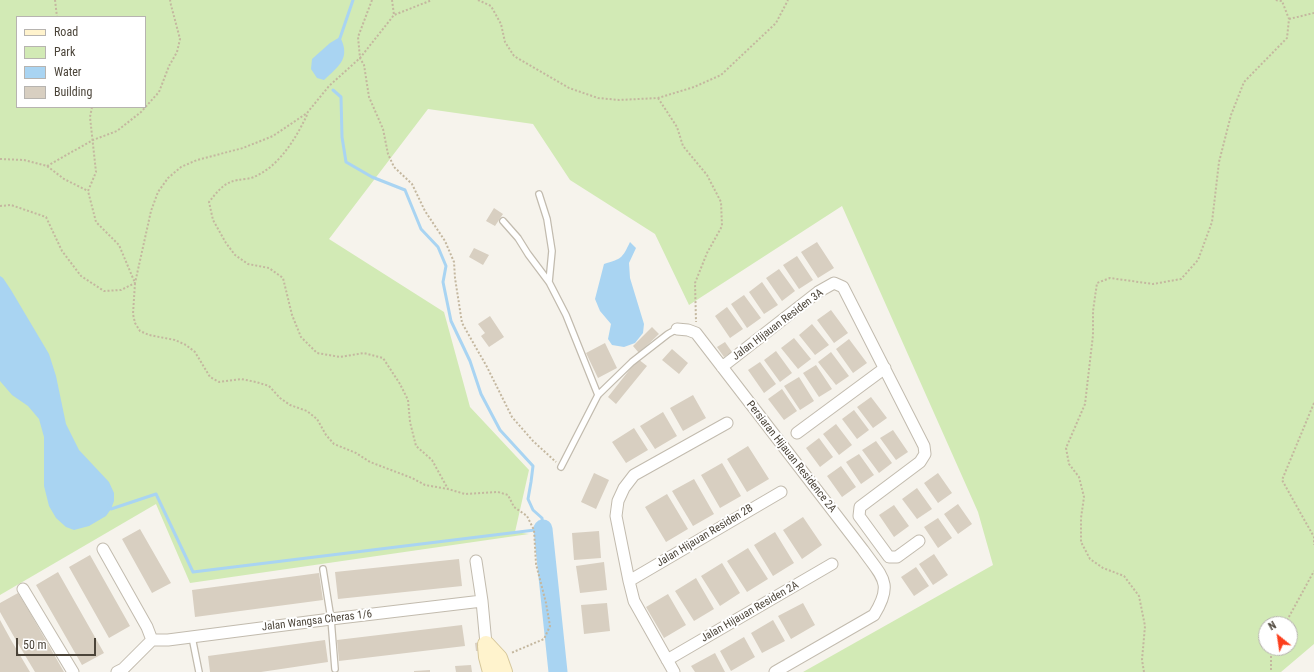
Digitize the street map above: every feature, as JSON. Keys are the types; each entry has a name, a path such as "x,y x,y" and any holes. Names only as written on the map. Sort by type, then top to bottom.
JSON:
{"street":[{"name":"Jalan Hijauan Residen 3A","path":"722,367 818,292 834,283 843,287 885,368"},
{"path":"677,329 688,330 696,334"},
{"name":"Persiaran Hijauan Residence 2A","path":"696,334 862,550 882,578 885,587 882,601 874,615 775,672"},
{"path":"797,433 885,368 924,446 925,454 920,462 860,507 859,516 889,557 897,558 919,542"},
{"path":"674,672 634,602 616,516 618,501 624,488 634,475 728,422"},
{"name":"Jalan Hijauan Residen 2B","path":"629,581 781,492"},
{"path":"103,549 147,627 152,640 123,669 117,672"},
{"path":"476,561 482,601 487,657 491,672"},
{"name":"Jalan Hijauan Residen 2A","path":"667,660 832,564"},
{"path":"24,589 72,672"},
{"name":"Jalan Wangsa Cheras 1/6","path":"152,640 192,637 482,601"},
{"path":"486,644 501,665"}],"lane":[{"path":"539,194 547,219 552,251 550,282"},
{"path":"503,221 518,238 528,254 550,282 566,315 598,395"},
{"path":"561,466 598,395 632,362 668,334 677,329"},
{"path":"323,569 331,619 336,669"},
{"path":"192,637 199,672"}],"path":[{"path":"55,0 56,16"},
{"path":"146,106 159,92 169,66 178,52 180,39 170,5 170,0"},
{"path":"372,0 358,37 360,58 364,65 369,97 383,129 388,154 394,167 412,184 425,211 445,241 454,262 462,323 487,367 512,417 533,441 561,466"},
{"path":"392,0 394,15"},
{"path":"432,0 394,15 360,58 329,86 307,113 273,136 243,148 197,160 181,167 168,178 158,192 150,210 135,283 132,314 134,323 140,331 175,340 186,345 195,352 210,377 219,382 241,379 269,386 280,398 290,405 307,411 316,420 326,436 334,444 356,452 370,462 412,478 425,485 465,494 498,492 508,496 514,507 527,516 534,530 536,564 550,626 544,639 501,665"},
{"path":"478,0 491,6 501,24 505,42 514,56 569,88 598,98 619,100 658,98 694,87 721,75 776,23 788,0"},
{"path":"1144,672 1142,660 1145,626 1139,596 1124,576 1103,568 1090,559 1080,542 1084,497 1079,477 1069,464 1066,448 1085,404 1093,335 1093,311 1097,283 1110,278 1153,284 1181,279 1198,260 1212,222 1219,162 1231,115 1244,82 1287,38 1289,19 1282,1 1275,0"},
{"path":"1289,19 1314,13"},
{"path":"658,98 677,127 684,146 707,175 721,202 722,226 707,253 695,283 696,334"},
{"path":"92,108 90,117 96,172 88,191 96,222 119,245 135,283"},
{"path":"46,166 93,140 117,131 145,108"},
{"path":"307,113 302,126 291,144 272,166 255,177 233,180 219,188 209,202 213,220 226,243 236,255 248,264 269,268 283,278 292,315 301,337 317,353 340,357 364,353 383,358 400,384 408,400 410,422 416,446 432,460 448,489"},
{"path":"0,159 24,160 46,166 64,179 88,191"},
{"path":"0,206 11,204 46,217 62,251 80,276 104,291 121,290 135,283"},
{"path":"1314,403 1282,480 1314,537 1314,545"},
{"path":"1289,616 1314,571"},
{"path":"1271,656 1271,672"}],"green space":[{"path":"0,0 1314,0 1314,644 1281,672 803,672 993,565 978,512 842,206 689,305 655,234 570,180 533,124 428,109 329,239 444,312 470,407 529,470 515,532 529,534 190,583 156,504 0,595"}],"water":[{"path":"340,37 344,51 342,61 339,66 324,80 317,78 311,69 312,59 330,43"},
{"path":"630,242 636,248 629,263 630,278 644,324 643,333 635,343 624,347 612,345 608,339 611,324 600,311 595,299 604,264 620,258"},
{"path":"0,276 11,290 49,354 56,376 66,424 79,450 109,482 114,493 114,501 106,516 89,526 74,530 66,527 56,518 49,506 44,486 44,437 39,419 28,406 12,395 0,381"}],"building":[{"path":"494,208 503,214 495,226 486,221"},
{"path":"817,242 834,268 818,278 801,252"},
{"path":"474,248 489,255 483,265 469,257"},
{"path":"797,256 813,280 799,289 783,265"},
{"path":"779,269 795,291 782,301 766,278"},
{"path":"762,282 778,305 764,314 749,292"},
{"path":"744,295 761,318 747,328 731,304"},
{"path":"727,307 743,329 730,338 715,316"},
{"path":"831,310 848,333 834,343 817,320"},
{"path":"490,316 504,337 489,347 481,336 485,333 478,324"},
{"path":"812,324 829,345 815,355 799,335"},
{"path":"652,327 659,334 639,353 633,346"},
{"path":"794,338 811,359 798,369 781,348"},
{"path":"849,339 867,363 853,373 836,349"},
{"path":"725,342 732,352 724,357 717,347"},
{"path":"605,343 617,368 598,378 586,353"},
{"path":"672,349 688,363 679,374 662,360"},
{"path":"776,351 792,373 780,382 764,360"},
{"path":"831,352 849,376 836,385 818,362"},
{"path":"638,359 647,366 616,404 608,397"},
{"path":"760,362 776,384 764,393 748,370"},
{"path":"816,365 832,389 819,397 803,373"},
{"path":"799,377 814,401 800,410 784,386"},
{"path":"782,389 797,411 784,420 768,399"},
{"path":"693,395 706,418 683,431 670,408"},
{"path":"871,397 887,418 873,428 857,407"},
{"path":"854,410 869,430 857,439 842,419"},
{"path":"663,412 677,436 655,449 640,426"},
{"path":"836,424 852,445 839,455 823,434"},
{"path":"634,428 648,450 626,463 612,442"},
{"path":"893,430 908,452 896,460 880,438"},
{"path":"819,438 833,457 820,467 806,448"},
{"path":"876,441 892,463 879,473 862,450"},
{"path":"748,446 769,479 747,492 727,459"},
{"path":"859,454 874,475 861,484 846,462"},
{"path":"722,463 741,496 720,508 701,475"},
{"path":"841,466 856,487 842,497 827,476"},
{"path":"594,473 609,480 596,509 581,502"},
{"path":"938,473 952,493 938,503 924,483"},
{"path":"694,479 714,514 693,526 672,491"},
{"path":"917,488 932,509 917,519 902,499"},
{"path":"667,494 688,529 666,542 645,507"},
{"path":"958,504 972,524 958,534 944,514"},
{"path":"894,505 909,526 894,537 879,515"},
{"path":"803,517 822,545 802,559 783,530"},
{"path":"938,518 952,538 938,548 924,527"},
{"path":"140,529 171,583 152,593 122,539"},
{"path":"599,531 601,558 574,560 572,533"},
{"path":"775,532 794,563 773,576 754,545"},
{"path":"748,548 768,579 747,592 727,561"},
{"path":"934,554 948,575 933,585 919,564"},
{"path":"90,555 130,626 109,638 69,567"},
{"path":"459,559 462,586 338,599 335,572"},
{"path":"604,562 607,590 580,593 576,566"},
{"path":"722,563 740,593 720,606 701,576"},
{"path":"916,567 929,586 914,596 901,577"},
{"path":"58,572 104,653 82,665 36,585"},
{"path":"319,573 323,600 195,617 192,590"},
{"path":"696,578 714,609 694,621 675,591"},
{"path":"18,593 64,672 35,672 17,642 0,612 0,603"},
{"path":"668,594 686,625 664,638 646,607"},
{"path":"607,603 610,631 584,634 581,605"},
{"path":"803,603 815,625 791,639 778,616"},
{"path":"0,620 11,640 30,672 0,672"},
{"path":"773,620 785,641 762,653 751,633"},
{"path":"462,625 465,646 339,661 337,640"},
{"path":"744,637 755,657 731,671 720,651"},
{"path":"325,640 328,662 261,672 210,672 208,656"},
{"path":"480,642 481,651 476,651 475,643"},
{"path":"715,653 725,672 695,672 691,666"},
{"path":"471,665 472,672 456,672 455,666"},
{"path":"430,670 430,672 414,672 414,671"}],"waterway":[{"path":"339,41 353,0"},
{"path":"108,506 111,509 156,494 193,572 543,529 542,518 533,510 528,499 533,466 500,430 481,394 470,361 451,321 443,282 446,266 438,247 421,229 405,190 372,177 346,162 342,137 341,97 333,90"},
{"path":"543,529 558,672"}]}
